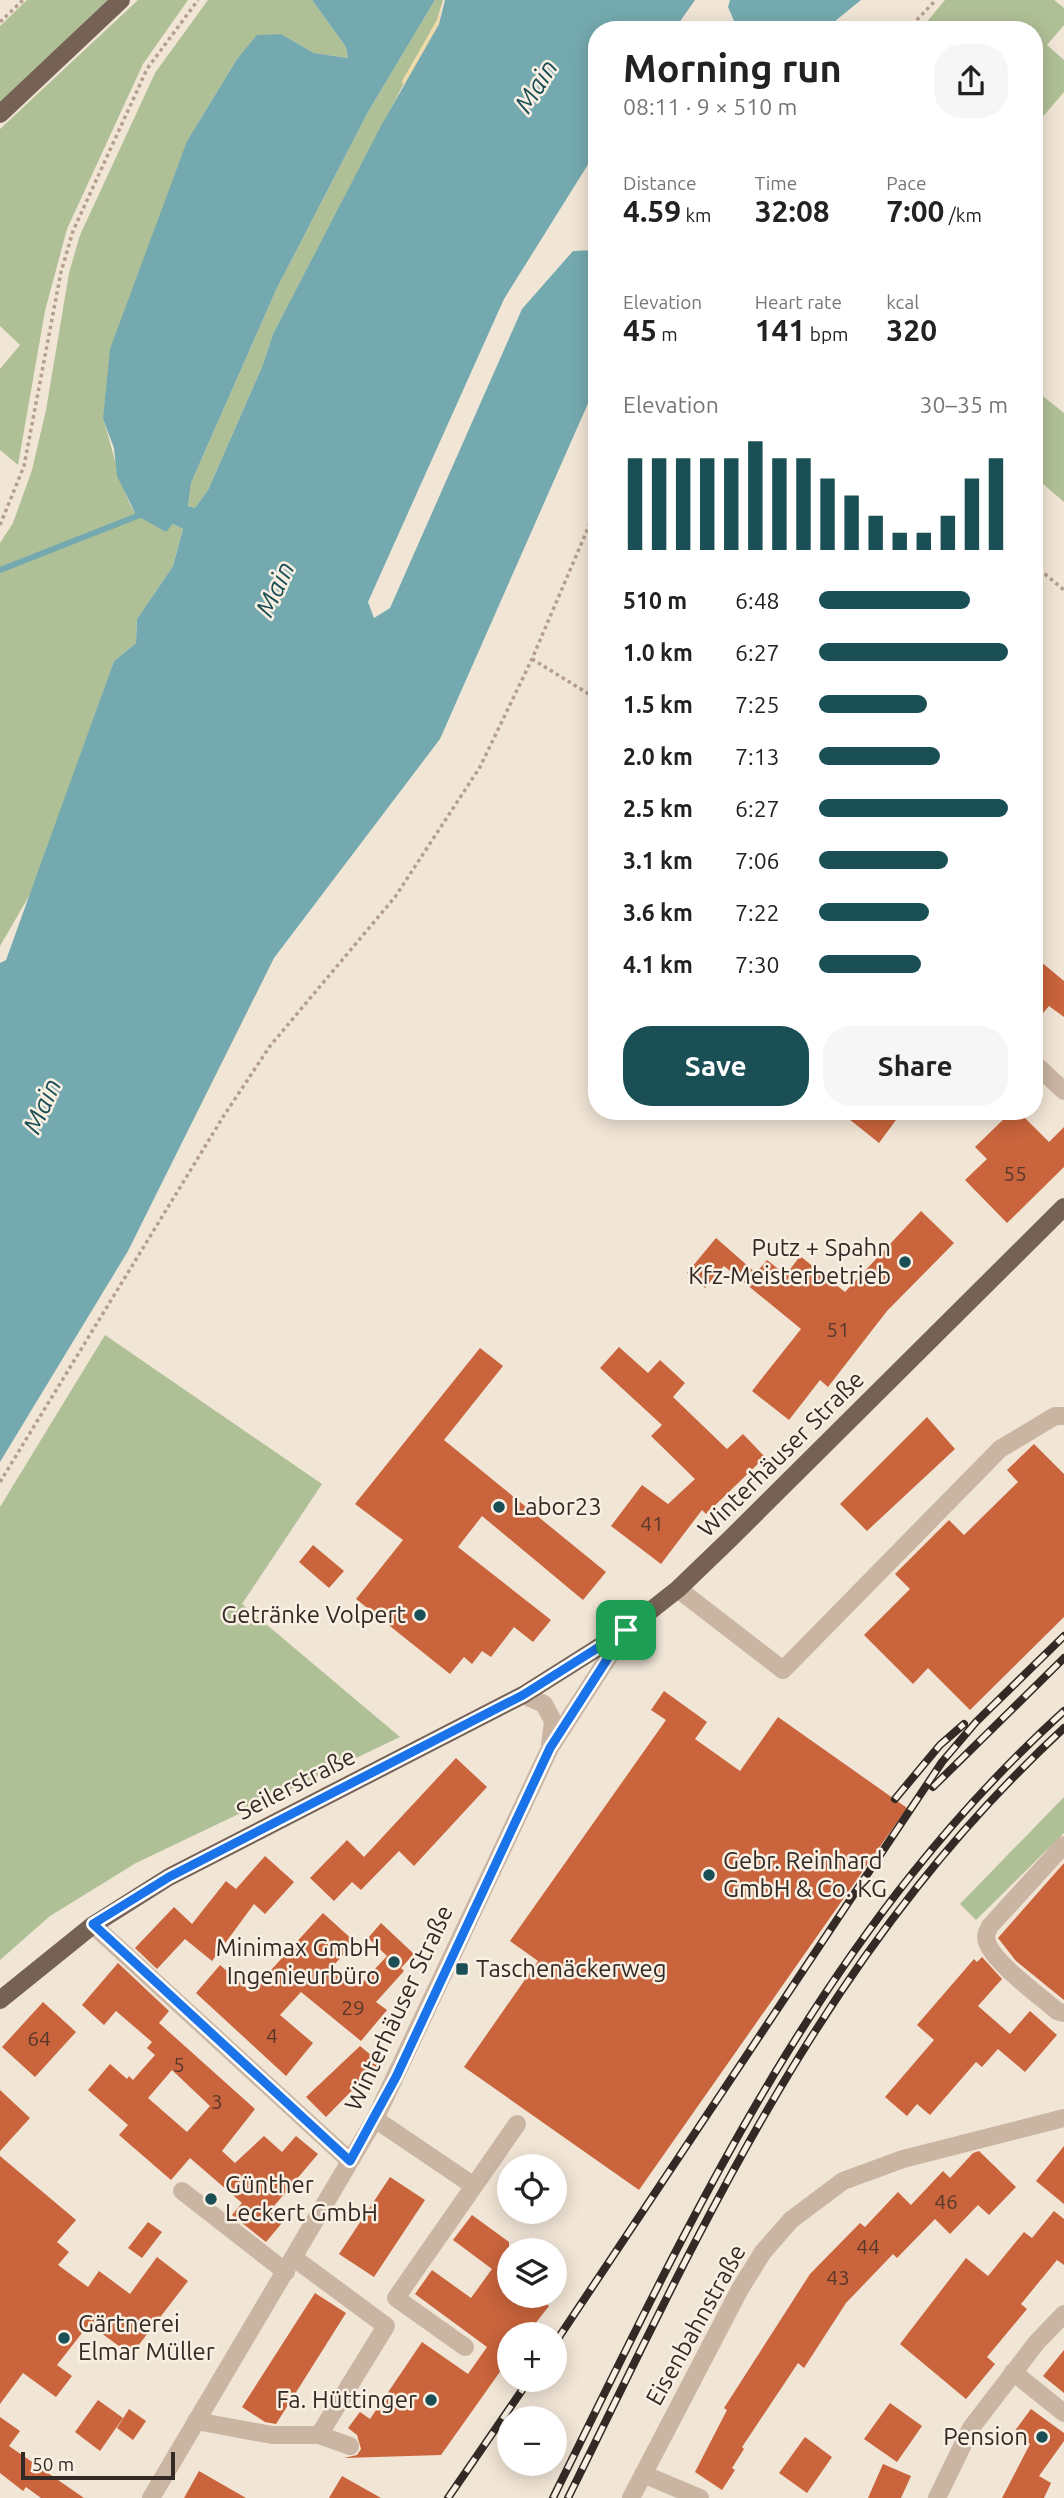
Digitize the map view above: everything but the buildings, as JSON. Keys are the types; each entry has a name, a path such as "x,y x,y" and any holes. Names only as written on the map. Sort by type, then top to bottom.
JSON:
{"main road":[{"path":"0,114 121,0"},
{"name":"Winterhäuser Straße","path":"626,1630 678,1589 1064,1208"},
{"name":"Seilerstraße","path":"0,2000 93,1924 169,1877 523,1695 626,1630"}],"street":[{"path":"1043,1071 1064,1091"},
{"path":"678,1589 783,1670 1000,1449 1055,1416 1064,1416"},
{"name":"Winterhäuser Straße","path":"151,2498 375,2119 550,1748 626,1630"},
{"name":"Winterhäuser Straße","path":"523,1695 544,1704 553,1721 550,1748"},
{"path":"1064,1845 990,1926 986,1935 987,1943 995,1955 1057,2011 1064,2013"},
{"path":"93,1924 350,2161"},
{"name":"Eisenbahnstraße","path":"631,2498 740,2289 763,2252 791,2220 843,2181 903,2159 1064,2118"},
{"path":"375,2119 474,2186"},
{"path":"465,2347 396,2298 517,2124"},
{"path":"182,2191 290,2265 386,2326 319,2435"},
{"path":"937,2498 971,2428 1013,2372 1064,2314"},
{"path":"1013,2372 1064,2413"},
{"path":"196,2421 272,2435 319,2435 350,2446"},
{"path":"643,2474 700,2498"}],"path":[{"path":"0,22 23,0"},
{"path":"0,525 24,466 61,272 73,231 147,69 198,0"},
{"path":"916,21 936,0"},
{"path":"0,1482 216,1129 270,1046 395,897 473,778 532,659 588,528"},
{"path":"1043,572 1064,590"},
{"path":"532,659 588,693"}],"green space":[{"path":"27,0 110,0 0,105 0,26"},
{"path":"138,0 188,0 143,64 67,229 45,311 18,465 0,450 0,369 20,345 0,326 0,129"},
{"path":"208,0 312,0 346,47 348,58 314,53 281,34 257,36 237,59 187,141 103,419 133,509 141,517 166,531 173,524 183,529 173,566 137,619 136,643 114,661 32,891 0,946 0,543 13,523 32,470 46,410 69,273 80,235 155,73"},
{"path":"435,0 443,0 437,20 273,334 262,367 208,490 195,508 188,506 191,483 276,290 368,112"},
{"path":"945,0 1054,0 1064,8 1064,25 1047,45 1064,60 1064,92 1043,116 1043,21 928,21"},
{"path":"1043,396 1064,413 1064,502 1043,484"},
{"path":"105,1335 322,1484 242,1604 400,1737 136,1863 50,1916 0,1960 0,1507"},
{"path":"1064,1797 1064,1833 976,1920 960,1904"}],"sand":[{"path":"443,0 439,24 404,87 402,81 437,20"}],"water":[{"name":"Main","path":"312,0 435,0 368,112 276,290 191,483 188,506 195,508 208,490 262,367 273,334 382,124 439,24 445,0 695,0 680,21 588,21 588,164 504,299 368,602 374,618 390,608 522,309 573,251 588,250 588,403 440,739 274,958 128,1251 0,1462 0,963 6,960 114,661 136,643 137,619 173,566 183,529 173,524 166,532 136,515 117,476 114,448 103,419 110,349 187,141 237,59 257,35 281,34 314,53 348,58 346,47"},
{"path":"730,0 861,0 835,21 734,21 728,7"}],"waterway":[{"path":"0,570 145,513"}],"railway":[{"path":"567,2325 942,1762 976,1722 1064,1636"},
{"path":"933,1787 1064,1658"},
{"path":"553,2498 658,2285 713,2181 771,2079 834,1981 902,1886 979,1796 1064,1711"},
{"path":"895,1799 940,1745 964,1724"},
{"path":"568,2498 724,2188 780,2089 840,1993 906,1901 981,1812 1064,1728"},
{"path":"448,2498 521,2392"}],"place":[{"name":"Putz + Spahn Kfz-Meisterbetrieb","path":"905,1262"},
{"name":"Labor23","path":"499,1507"},
{"name":"Getränke Volpert","path":"420,1615"},
{"name":"Gebr. Reinhard GmbH & Co. KG","path":"709,1875"},
{"name":"Minimax GmbH Ingenieurbüro","path":"394,1962"},
{"name":"Taschenäckerweg","path":"462,1969"},
{"name":"Günther Leckert GmbH","path":"211,2199"},
{"name":"Gärtnerei Elmar Müller","path":"64,2338"},
{"name":"Fa. Hüttinger","path":"431,2400"},
{"name":"Pension","path":"1042,2437"}],"route":[{"path":"626,1630 550,1748 396,2077 350,2161 93,1924 169,1877 523,1695 626,1630"}]}
